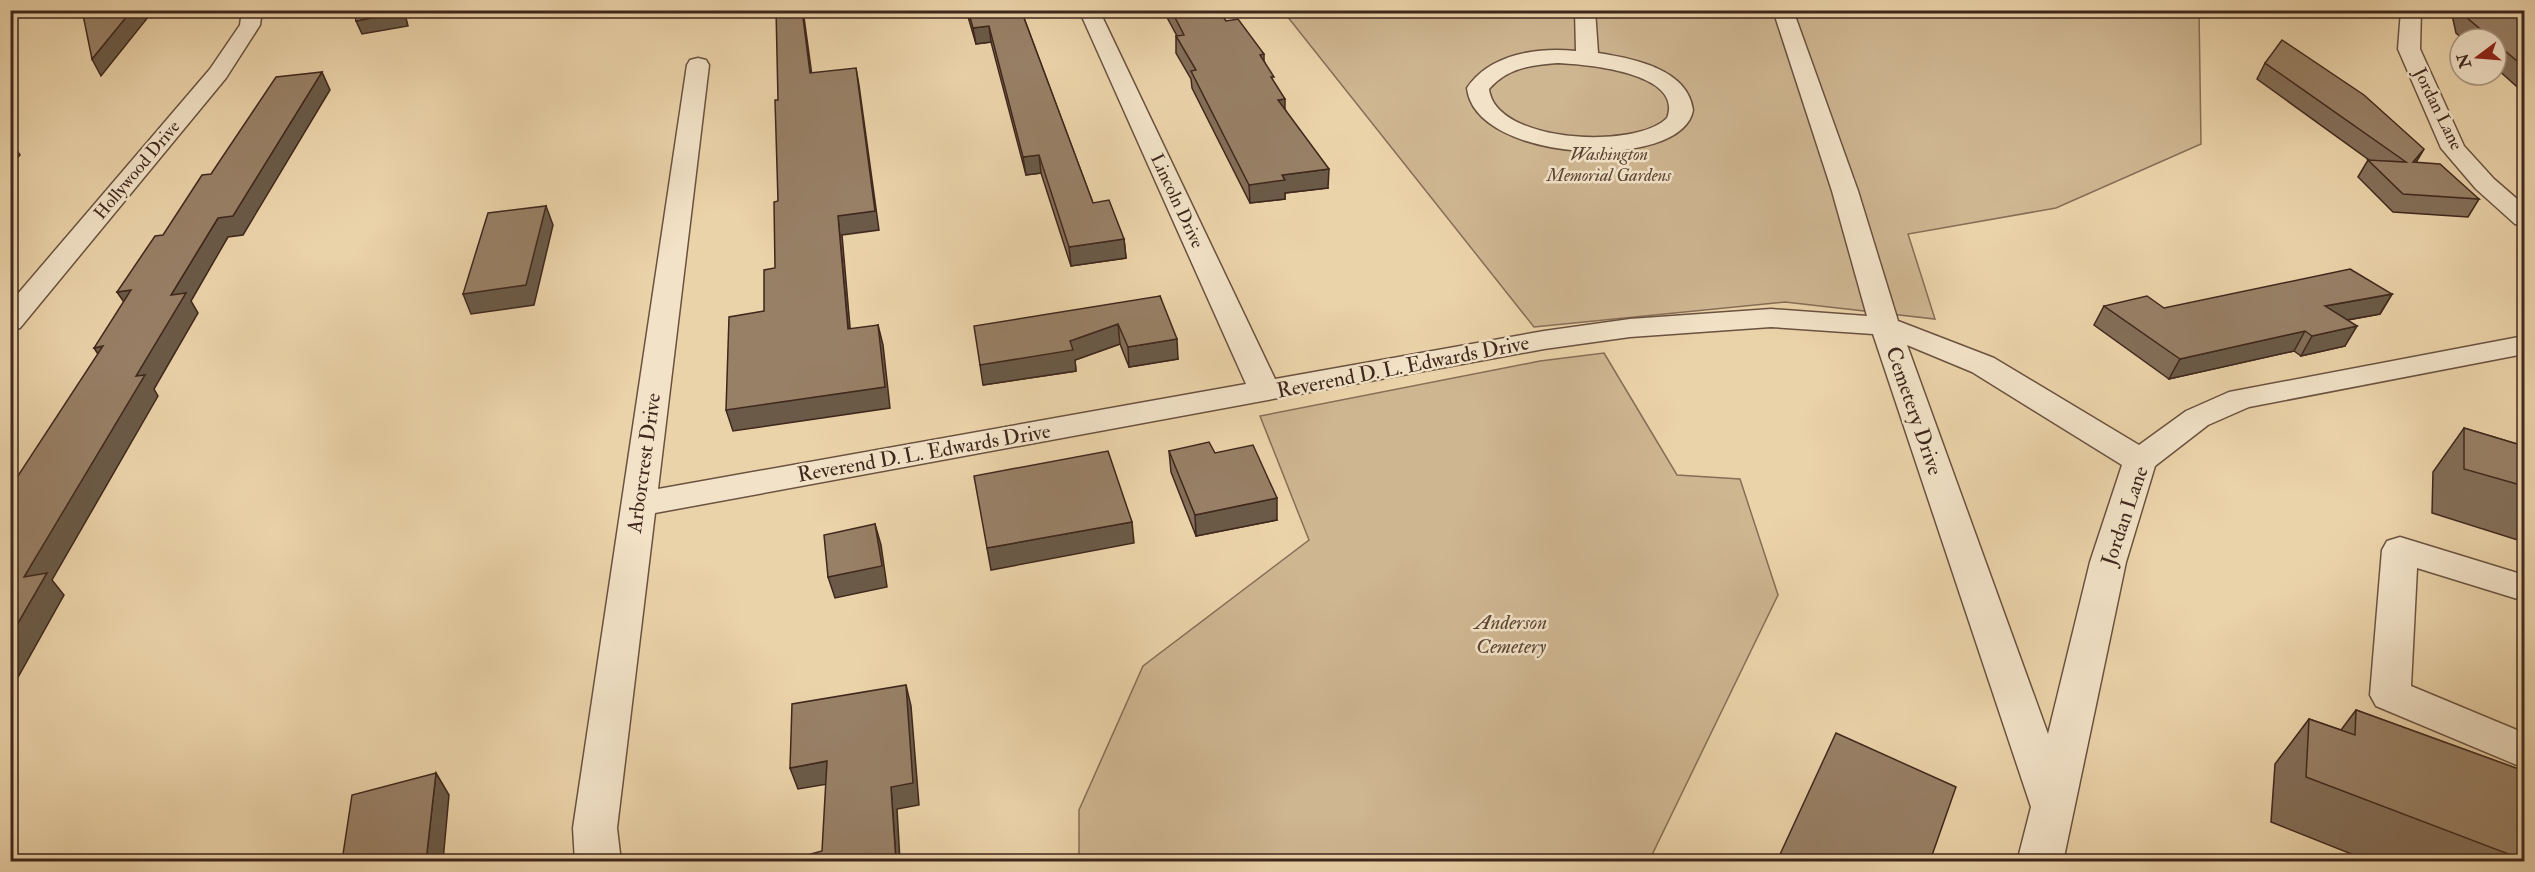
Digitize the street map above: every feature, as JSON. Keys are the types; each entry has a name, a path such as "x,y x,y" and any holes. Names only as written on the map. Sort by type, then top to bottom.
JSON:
{"street":[{"name":"Hollywood Drive","path":"10,322 218,73 250,25 252,10"},
{"name":"Lincoln Drive","path":"1089,10 1265,392"},
{"path":"1585,10 1587,58"},
{"name":"Cemetery Drive","path":"1783,10 1845,191 1885,326 2053,808"},
{"name":"Jordan Lane","path":"2411,10 2409,49 2453,148 2485,184 2524,218"},
{"path":"1557,56 1587,58 1625,65 1664,82 1678,95 1682,109 1677,122 1662,133 1638,141 1608,145 1574,144 1541,138 1512,128 1491,115 1480,101 1478,88 1487,75 1504,66 1528,59 1557,56"},
{"name":"Arborcrest Drive","path":"598,861 595,828 698,65"},
{"name":"Reverend D. L. Edwards Drive","path":"639,504 1544,340 1630,328 1771,318 1885,326 1983,365 2140,461"},
{"name":"Jordan Lane","path":"2040,861 2108,562 2140,461 2197,418 2240,399 2524,345"},
{"path":"2524,588 2400,550 2390,695 2524,751"}],"green space":[{"name":"Washington Memorial Gardens","path":"1283,11 2199,11 2201,144 2056,208 1908,234 1935,319 1785,302 1534,327"},
{"name":"Anderson Cemetery","path":"1604,353 1677,475 1740,479 1778,595 1649,861 1079,861 1079,810 1143,666 1309,540 1260,416 1540,361"}],"building":[{"path":"82,10 132,10 92,59"},
{"path":"354,10 402,10 403,12 356,21"},
{"path":"776,10 802,10 810,73 856,68 875,211 838,216 848,329 878,325 885,387 726,410 729,317 764,311 764,270 775,268 774,202 778,201 775,100 778,100"},
{"path":"968,10 1021,10 1093,203 1109,200 1124,239 1069,247 1039,155 1023,157 989,26 973,28"},
{"path":"1171,10 1218,10 1226,21 1238,19 1264,54 1260,55 1285,99 1278,100 1329,169 1282,175 1285,180 1249,185 1191,71 1196,70 1176,36 1184,35"},
{"path":"2464,10 2524,10 2524,67 2508,53 2508,27 2478,27 2465,16"},
{"path":"2282,40 2364,95 2424,149 2413,162 2440,164 2479,199 2403,194 2368,160 2406,162 2265,63"},
{"path":"322,72 233,216 218,218 171,295 186,293 136,376 145,375 24,577 47,573 10,637 10,488 103,346 94,348 131,290 117,292 155,236 163,235 202,175 211,174 276,77"},
{"path":"546,206 526,285 463,294 488,213"},
{"path":"2350,269 2392,294 2325,306 2357,326 2312,336 2305,331 2180,359 2104,306 2147,296 2164,308"},
{"path":"1160,296 1177,339 1128,347 1118,324 1070,341 1073,350 980,365 974,326"},
{"path":"2464,428 2524,446 2524,486 2464,469"},
{"path":"1209,442 1215,453 1253,445 1277,498 1195,515 1169,451"},
{"path":"1108,451 1132,522 987,548 974,476"},
{"path":"875,524 882,566 828,577 824,535"},
{"path":"906,685 913,783 891,787 896,861 807,861 807,855 822,851 827,761 790,768 792,704"},
{"path":"2356,710 2524,771 2524,860 2306,777 2309,719 2355,735"},
{"path":"1836,733 1956,787 1930,861 1777,861"},
{"path":"436,773 426,861 342,861 352,795"}]}
